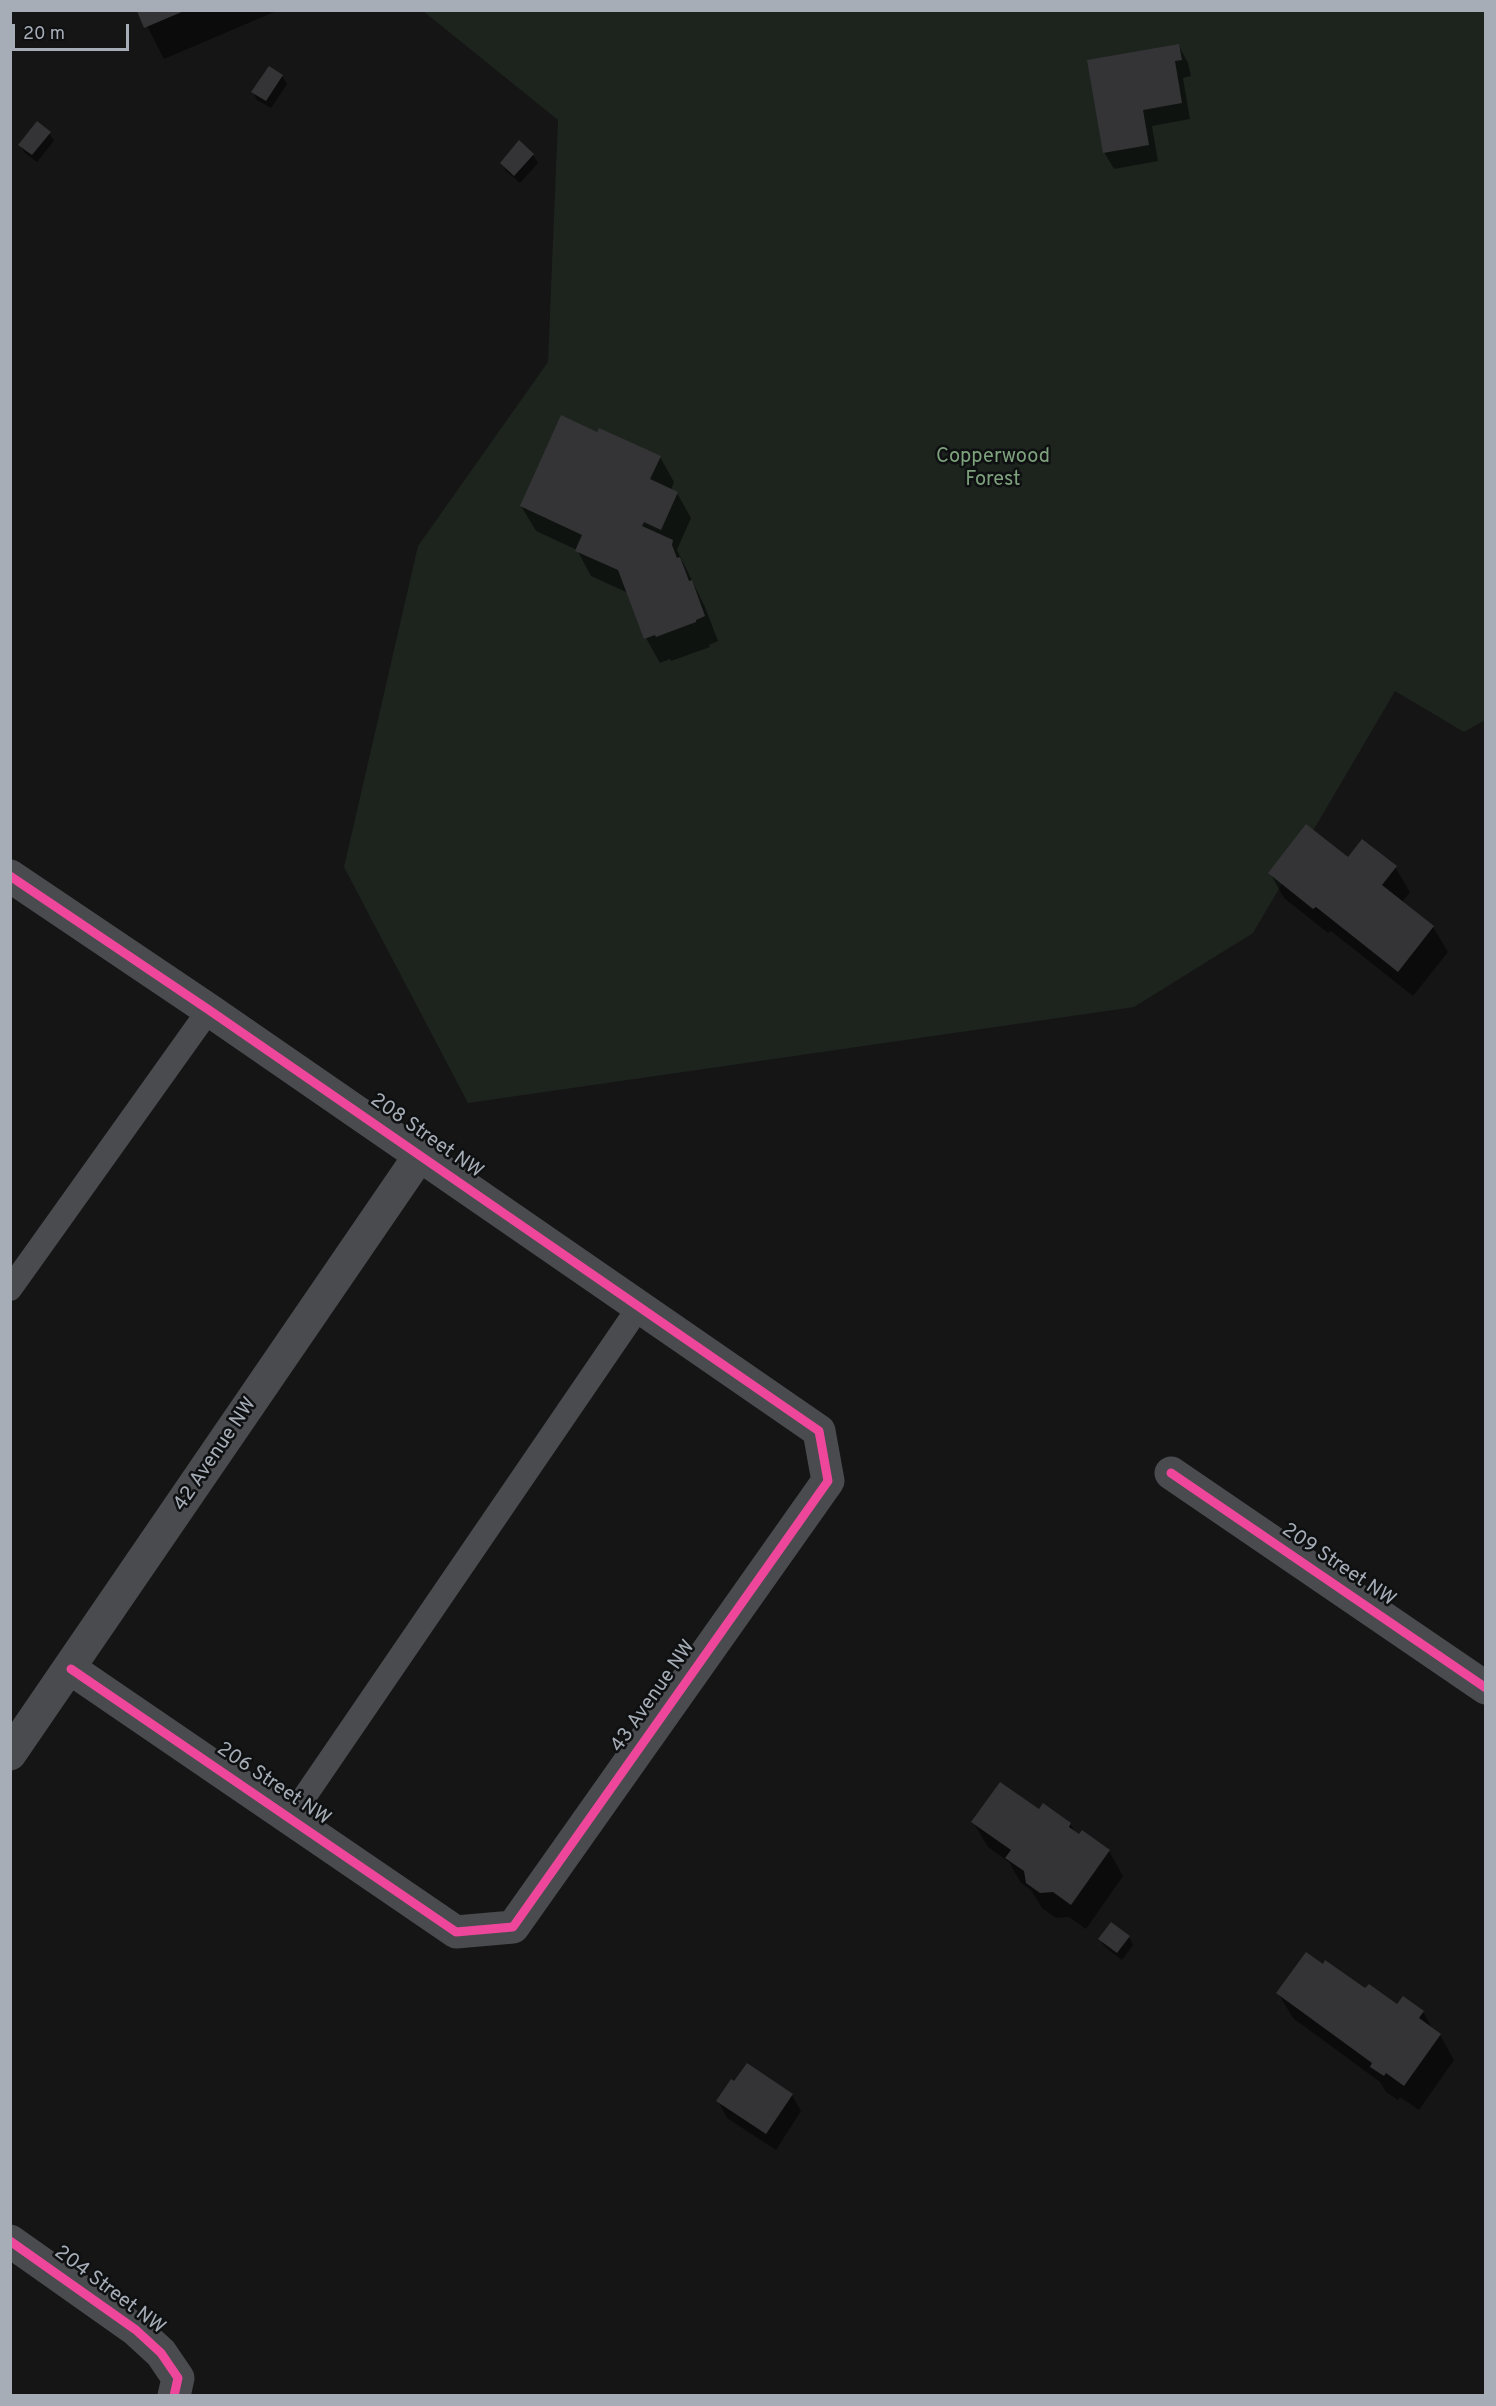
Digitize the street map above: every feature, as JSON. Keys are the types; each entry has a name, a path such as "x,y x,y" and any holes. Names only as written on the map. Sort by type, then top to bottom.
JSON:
{"street":[{"name":"208 Street NW","path":"10,876 209,1010 819,1431"},
{"name":"42 Avenue NW","path":"10,1754 71,1669 420,1155"},
{"name":"43 Avenue NW","path":"456,1932 513,1927 828,1481 819,1431"},
{"name":"209 Street NW","path":"1171,1473 1485,1688"},
{"name":"206 Street NW","path":"71,1669 456,1932"},
{"name":"204 Street NW","path":"10,2241 136,2330 161,2353 176,2386"}],"lane":[{"path":"10,1288 209,1010"},
{"path":"290,1818 639,1307"}],"green space":[{"name":"Copperwood Forest","path":"423,11 1485,11 1485,720 1464,732 1395,691 1253,933 1134,1007 468,1103 344,867 418,546 548,362 558,120"}],"building":[{"path":"137,11 184,11 144,28"},
{"path":"1179,44 1182,60 1175,61 1182,103 1143,110 1149,145 1103,153 1087,60"},
{"path":"269,66 283,75 266,101 251,92"},
{"path":"37,121 51,132 32,155 18,145"},
{"path":"519,140 534,154 514,176 500,163"},
{"path":"561,415 597,432 599,428 661,456 650,479 678,492 661,530 644,522 642,526 673,540 672,545 677,558 680,557 689,581 692,580 705,616 696,622 656,637 655,635 644,639 618,570 575,551 582,535 520,506"},
{"path":"1306,824 1348,857 1362,839 1397,866 1382,885 1434,926 1398,972 1316,907 1313,909 1268,873"},
{"path":"1000,1782 1039,1809 1043,1803 1071,1823 1069,1827 1079,1834 1082,1830 1110,1850 1071,1905 1053,1892 1040,1893 1026,1883 1024,1871 1005,1858 1011,1850 971,1822"},
{"path":"1111,1922 1130,1936 1117,1953 1098,1939"},
{"path":"1306,1952 1323,1964 1325,1960 1365,1988 1369,1984 1397,2004 1403,1996 1424,2011 1419,2018 1441,2034 1404,2086 1386,2073 1384,2076 1370,2067 1372,2063 1276,1993"},
{"path":"747,2063 793,2094 766,2134 716,2101 731,2079 734,2081"}],"cycle path":[{"path":"10,876 209,1010 819,1431 828,1481 513,1927 456,1932 71,1669"},
{"path":"1171,1473 1486,1688"},
{"path":"10,2241 136,2330 161,2353 178,2378 174,2396"}]}
